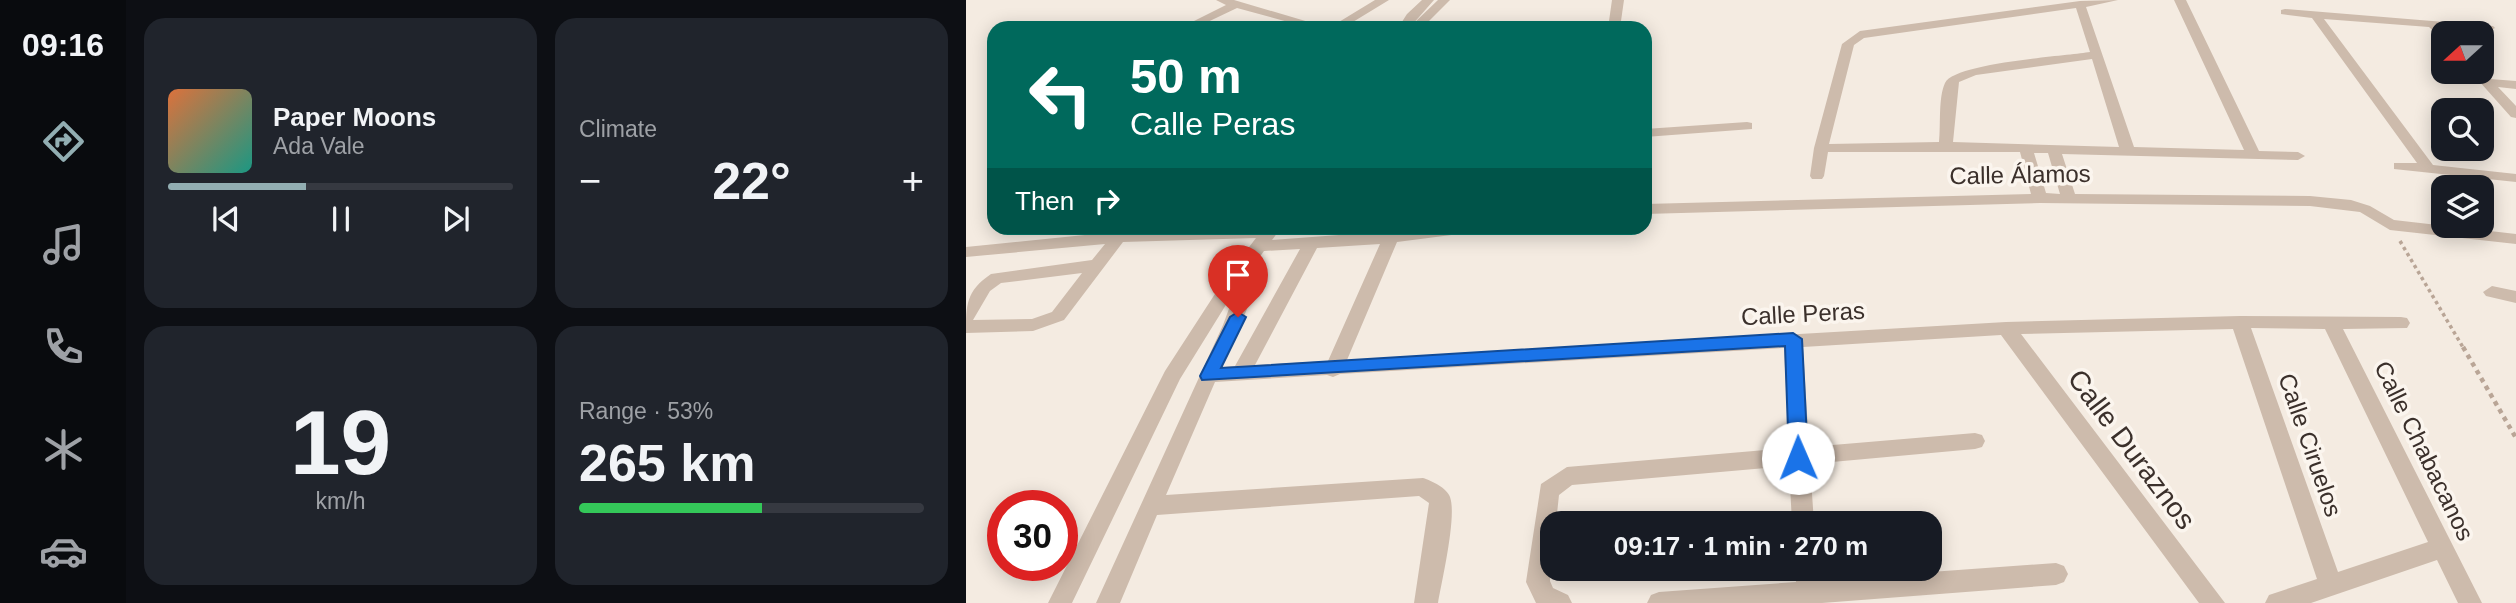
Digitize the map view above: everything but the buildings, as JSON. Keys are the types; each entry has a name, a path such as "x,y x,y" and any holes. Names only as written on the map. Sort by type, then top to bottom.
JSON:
{"street":[{"path":"1222,0 1298,21"},
{"path":"1347,21 1383,0"},
{"path":"1410,21 1428,0"},
{"path":"1422,21 1444,0"},
{"path":"1615,21 1618,0"},
{"path":"1817,176 1821,148 1848,44 1854,38 1885,30 2112,0"},
{"path":"2180,0 2253,154"},
{"path":"1201,21 1236,4"},
{"path":"2080,4 2127,151"},
{"path":"2285,12 2431,24"},
{"path":"2316,15 2428,169"},
{"path":"1945,146 1950,85 1954,79 1974,72 2096,55"},
{"path":"2494,83 2516,85"},
{"path":"2488,84 2516,114"},
{"path":"2491,84 2516,95"},
{"path":"1652,133 1747,126"},
{"path":"1821,148 1945,146 2298,156"},
{"path":"2026,149 2040,198"},
{"path":"2054,150 2069,198"},
{"path":"2399,166 2516,178"},
{"name":"Calle Álamos","path":"1652,209 2040,198 2337,202 2365,209 2390,225"},
{"path":"2390,225 2516,239"},
{"path":"966,252 1099,235"},
{"path":"966,327 1033,325 1050,320 1064,310 1121,235"},
{"path":"1170,235 1311,244 1403,235"},
{"path":"1333,370 1391,237"},
{"path":"1108,603 1238,317 1264,241"},
{"path":"1060,603 1172,376 1224,292 1264,241"},
{"path":"1240,375 1311,244"},
{"path":"966,317 984,287 997,278 1098,265"},
{"path":"2491,292 2516,297"},
{"name":"Calle Peras","path":"1209,376 2006,328 2240,322 2401,323"},
{"name":"Calle Ciruelos","path":"2240,322 2331,585"},
{"name":"Calle Chabacanos","path":"2331,323 2470,603"},
{"name":"Calle Duraznos","path":"2006,328 2213,603"},
{"path":"1793,339 1802,511"},
{"path":"1560,603 1545,596 1538,582 1549,491 1567,476 1975,441"},
{"path":"1151,506 1423,487 1440,499 1440,519 1426,603"},
{"path":"2277,603 2442,548"},
{"path":"1659,603 1809,599 2056,574"},
{"path":"1808,581 1809,599"}],"path":[{"path":"2390,225 2516,438"}],"route":[{"path":"1238,317 1209,376 1793,339 1797,379 1798,458"}]}
